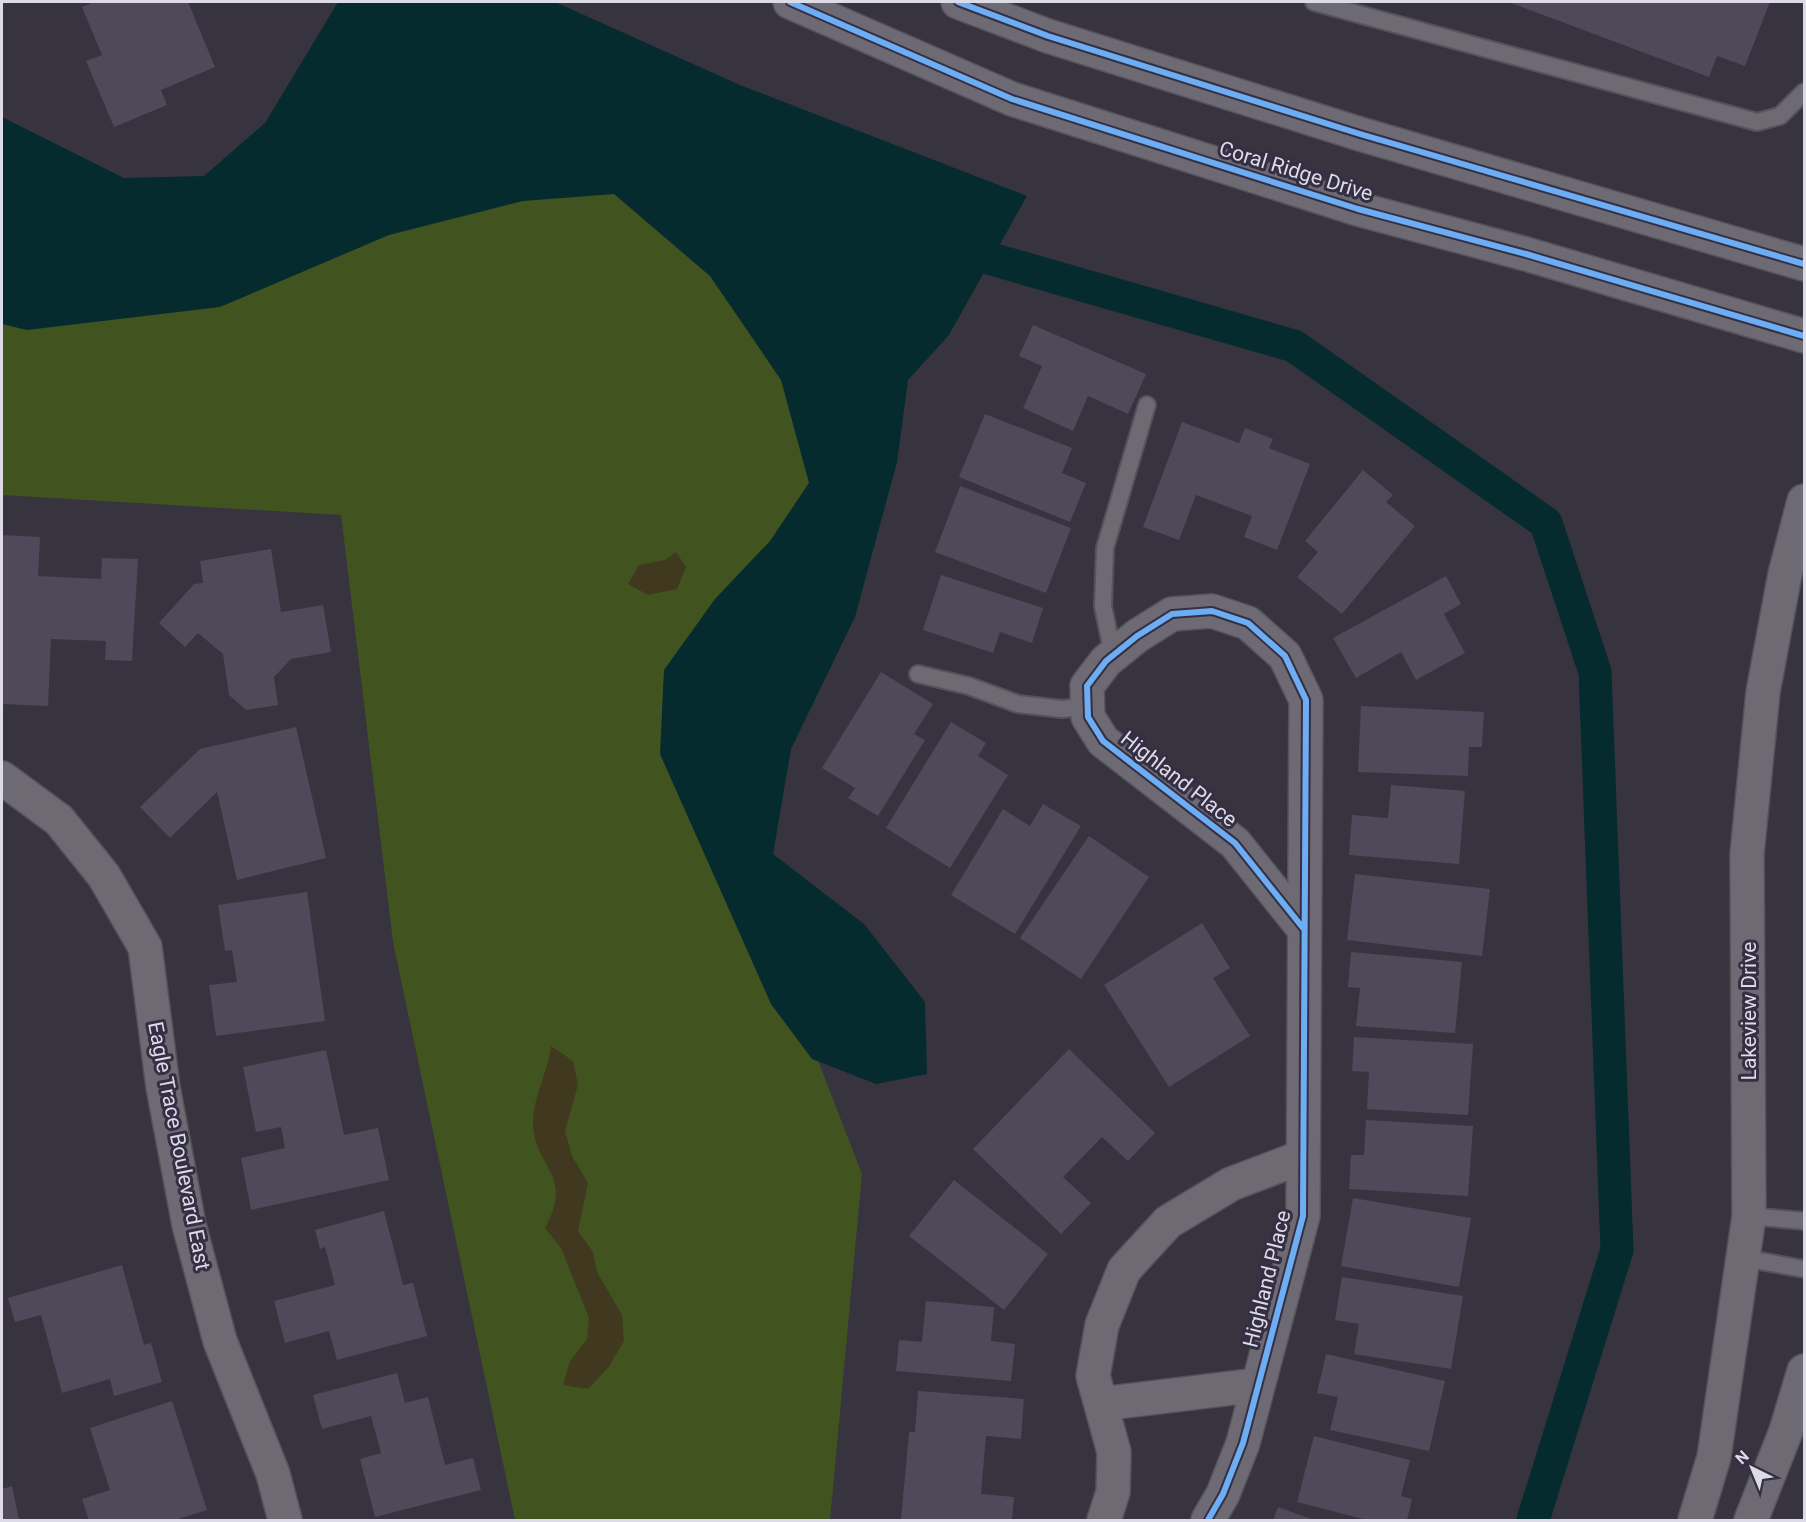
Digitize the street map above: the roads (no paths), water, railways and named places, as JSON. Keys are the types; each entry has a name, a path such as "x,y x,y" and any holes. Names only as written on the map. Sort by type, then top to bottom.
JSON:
{"street":[{"path":"958,2 1048,36 1360,134 1804,264"},
{"name":"Coral Ridge Drive","path":"807,5 1012,99 1358,209 1526,254 1804,336"},
{"name":"Lakeview Drive","path":"1695,1521 1714,1457 1749,1216 1747,854 1763,692 1785,574 1804,501"},
{"name":"Highland Place","path":"1208,1521 1223,1494 1243,1443 1303,1216 1305,700 1286,656 1248,623 1212,611 1172,614 1137,636 1113,656 1088,686 1088,717 1103,741 1235,843 1303,928"},
{"name":"Eagle Trace Boulevard East","path":"2,778 58,820 104,876 145,947 163,1088 189,1225 220,1341 273,1474 285,1521"},
{"path":"1104,1521 1113,1491 1114,1452 1093,1376 1102,1325 1124,1270 1168,1222 1231,1184 1302,1157"},
{"path":"1751,1521 1786,1431 1804,1371"},
{"path":"1101,1404 1257,1385"}],"lane":[{"path":"1314,2 1756,122 1780,116 1804,92"},
{"path":"1113,656 1103,606 1105,548 1148,405"},
{"path":"918,674 969,686 1018,704 1062,709 1088,706"},
{"path":"1749,1216 1804,1221"},
{"path":"1743,1258 1804,1269"}],"waterway":[{"path":"950,247 1294,346 1546,523 1595,672 1617,1250 1533,1520"}]}
